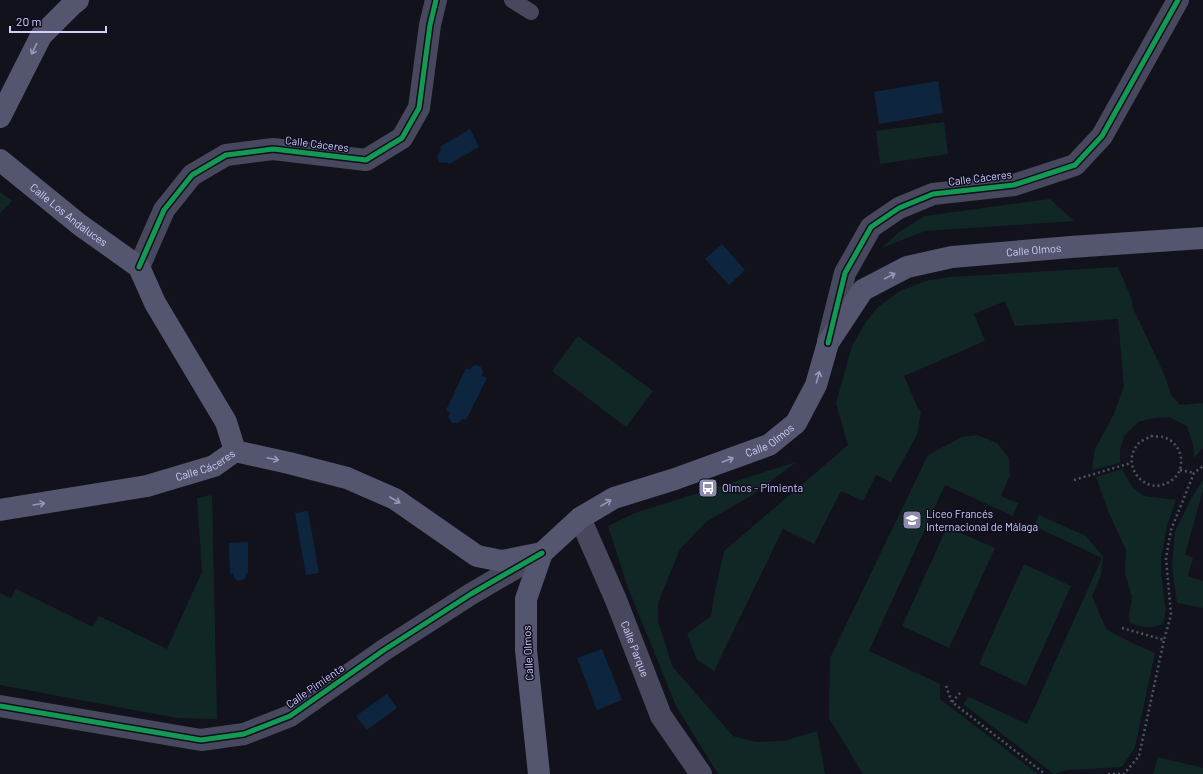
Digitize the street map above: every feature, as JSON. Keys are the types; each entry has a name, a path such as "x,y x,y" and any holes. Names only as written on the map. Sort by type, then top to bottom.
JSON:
{"main road":[{"path":"0,117 40,36 78,0"},
{"name":"Calle Los Andaluces","path":"0,160 80,225 139,267"},
{"name":"Calle Olmos","path":"538,774 526,650 526,599 542,553 580,518 614,498 675,479 769,445 796,423 816,385 828,343 863,290 907,267 952,257 1203,238"},
{"name":"Calle Cáceres","path":"0,510 147,486 214,466 234,451 226,422 155,303 139,267"},
{"path":"234,451 347,478 395,499 477,556 502,562 542,553"}],"street":[{"name":"Calle Cáceres","path":"139,267 164,210 192,175 226,155 273,148 366,160 402,138 419,108 430,25 436,0"},
{"name":"Calle Cáceres","path":"828,343 845,273 871,227 899,208 933,194 1014,185 1075,165 1102,136 1178,0"},
{"name":"Calle Parque","path":"580,518 616,600 662,716 701,774"},
{"name":"Calle Pimienta","path":"0,706 201,740 244,734 290,716 384,650 458,603 542,553"}],"lane":[{"path":"512,0 531,12"}],"path":[{"path":"1151,436 1163,437 1172,441 1179,449 1182,459 1180,470 1174,479 1164,485 1152,486 1142,481 1134,472 1131,463 1134,450 1141,441 1151,436"},
{"path":"1074,480 1131,463"},
{"path":"1108,774 1124,774 1139,756 1164,640 1171,615 1166,558 1170,530 1194,473 1203,466"},
{"path":"1180,470 1194,473"},
{"path":"1122,628 1164,640"},
{"path":"946,686 952,702 1046,774"},
{"path":"952,702 960,693"}],"green space":[{"path":"944,122 948,154 880,164 876,131"},
{"path":"0,192 12,201 0,213"},
{"path":"1050,199 1074,221 925,231 882,248 899,232 925,216"},
{"path":"1118,267 1132,300 1133,308 1164,374 1171,395 1180,405 1203,403 1203,448 1194,458 1193,444 1187,426 1169,417 1154,418 1138,422 1124,436 1120,450 1120,463 1092,470 1095,449 1114,414 1124,386 1118,319 1015,326 1005,301 974,314 985,341 904,376 921,412 917,435 891,482 876,475 863,501 841,491 814,544 783,529 714,671 697,660 687,634 711,616 724,551 848,445 836,403 852,346 866,322 878,307 900,291 925,281 950,277"},
{"path":"578,336 653,391 626,427 552,371"},
{"path":"977,435 997,443 1009,458 1010,475 1001,496 1018,503 1013,516 945,485 869,651 940,684 940,699 1038,774 863,774 829,718 830,658 928,455 962,437"},
{"path":"796,462 751,496 707,521 680,549 658,603 658,621 672,666 733,736 756,742 784,741 817,731 825,774 718,774 676,706 628,588 608,526 635,513"},
{"path":"1122,469 1132,487 1144,496 1176,500 1167,526 1161,558 1161,573 1166,611 1163,623 1155,627 1143,627 1130,623 1129,615 1132,597 1125,573 1126,550 1109,513 1096,477"},
{"path":"1203,480 1203,490 1185,554 1193,558 1188,576 1203,581 1203,608 1177,603 1172,566 1175,532 1191,499"},
{"path":"212,495 217,719 177,718 0,685 0,593 11,598 16,589 93,627 99,616 167,649 202,572 197,498"},
{"path":"1039,515 1086,536 1103,557 1101,575 1092,596 1106,629 1155,653 1135,747 1122,767 1067,770 1054,774 963,704 969,697 1027,724 1102,558 1034,526"},
{"path":"947,527 995,548 949,648 902,626"},
{"path":"1024,564 1071,586 1026,686 979,664"},
{"path":"1158,757 1203,768 1203,774 1153,774"}],"water":[{"path":"938,81 943,113 879,124 874,92"},
{"path":"470,129 479,147 449,164 447,162 439,162 437,156 441,150 440,147"},
{"path":"722,244 745,270 729,285 705,259"},
{"path":"475,365 481,367 483,372 482,376 487,378 466,420 463,419 458,423 452,423 448,417 450,413 446,410 466,368 470,370"},
{"path":"308,511 319,573 306,575 295,513"},
{"path":"248,542 248,573 246,573 245,579 238,581 234,577 234,573 230,574 229,543"},
{"path":"602,649 622,700 597,710 577,658"},
{"path":"387,694 397,708 367,730 356,716"}],"cycle path":[{"path":"139,267 164,210 192,175 226,155 273,149 366,160 402,138 419,108 430,25 436,0"},
{"path":"828,343 845,273 871,227 899,208 933,194 1014,185 1075,165 1102,136 1178,0"},
{"path":"0,706 201,740 244,734 290,716 384,650 471,594 542,553"}],"place":[{"name":"Olmos - Pimienta","path":"708,488"},
{"name":"Liceo Francés Internacional de Málaga","path":"912,520"}]}
